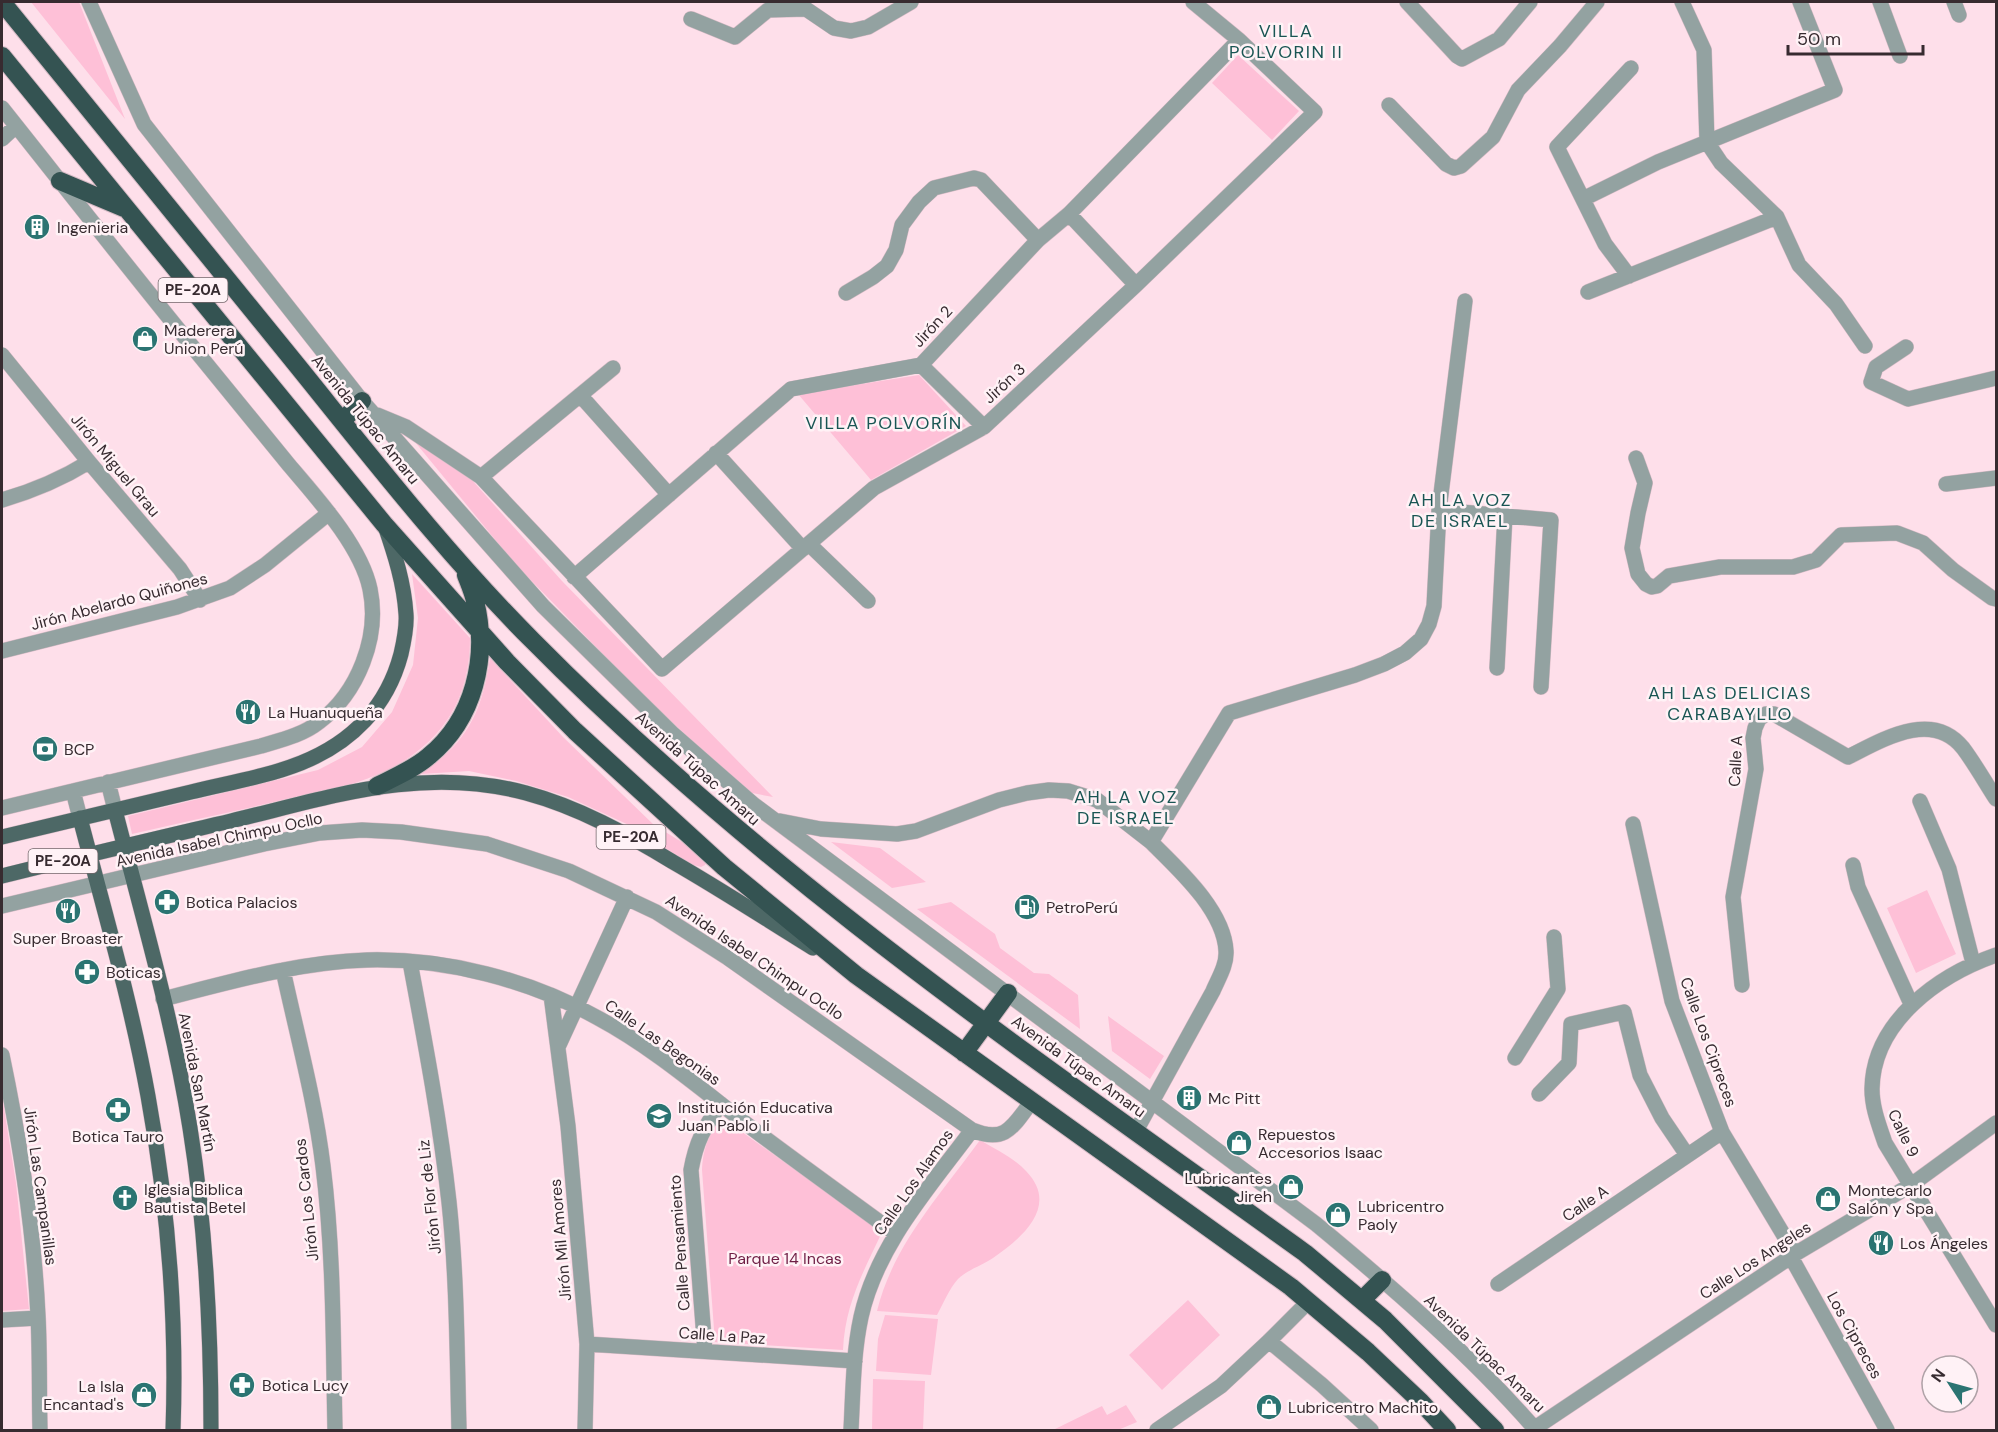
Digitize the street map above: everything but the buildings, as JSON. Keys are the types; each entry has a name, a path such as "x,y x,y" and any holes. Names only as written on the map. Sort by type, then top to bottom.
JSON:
{"highway":[{"name":"Avenida Túpac Amaru","path":"2,2 400,492 462,565 550,658 705,802 880,945 1305,1253 1362,1300 1448,1382 1495,1431"},
{"name":"PE-20A","path":"2,56 380,519 480,633 575,731 644,795 724,867 856,975"},
{"path":"60,181 127,210"},
{"path":"342,421 368,407"},
{"path":"380,519 400,492"},
{"path":"377,786 409,771 429,757 449,738 463,717 474,690 479,660 480,633 475,601 462,565"},
{"path":"856,975 1282,1280 1368,1352 1421,1402 1447,1431"},
{"path":"964,1053 1008,993"},
{"path":"1362,1300 1382,1280"}],"main road":[{"name":"PE-20A","path":"2,837 300,764 349,736 368,719 382,700 392,681 404,640 406,617 399,569 380,519"},
{"name":"Avenida Isabel Chimpu Ocllo","path":"2,876 377,786 444,781 472,782 525,793 557,803 597,820 640,842 856,975"},
{"name":"Avenida San Martín","path":"115,810 163,999 188,1115 198,1182 208,1289 211,1431"},
{"path":"80,818 148,1096 160,1179 171,1286 173,1431"}],"street":[{"name":"Avenida Túpac Amaru","path":"89,2 144,123 368,407 501,560 590,653 673,734 753,804 1316,1224 1442,1335 1535,1430"},
{"path":"691,19 735,37 768,10 806,9 834,28 851,31 868,27 911,2"},
{"path":"1193,2 1239,40"},
{"path":"1407,2 1462,59 1499,39 1530,2"},
{"path":"1389,105 1446,164 1454,168 1461,166 1493,137 1518,90 1560,46 1597,2"},
{"path":"1682,2 1704,50 1707,142 1721,163 1777,217 1799,265 1836,304 1865,346"},
{"path":"1583,199 1658,162 1835,90 1800,2"},
{"path":"1880,2 1900,56"},
{"name":"Jirón 3","path":"574,577 663,669 874,488 984,427 1136,285 1314,112 1239,40"},
{"name":"Jirón 2","path":"574,577 790,389 921,365 1038,240 1069,214 1239,40"},
{"path":"1629,276 1605,244 1557,147 1631,68"},
{"path":"2,108 329,513 361,566 370,588 372,609 370,634 355,682 339,704 319,723 294,736 261,746 2,808"},
{"path":"2,139 16,126"},
{"path":"846,293 887,266 896,250 902,225 919,202 934,188 974,178 981,180 1038,240"},
{"path":"1069,214 1136,285"},
{"path":"1588,292 1777,217"},
{"path":"1151,842 1229,713 1355,675 1405,653 1421,639 1429,624 1434,606 1439,510 1465,301"},
{"path":"1906,347 1876,367 1871,382 1908,399 1996,378"},
{"name":"Jirón Miguel Grau","path":"2,355 180,569 200,600"},
{"path":"921,365 984,427"},
{"path":"481,477 613,368"},
{"path":"580,395 669,495"},
{"path":"368,407 406,427 481,477 574,577"},
{"path":"716,453 806,546 868,601"},
{"path":"1636,458 1645,483 1632,548 1638,574 1646,584 1657,586 1669,576 1720,567 1793,567 1816,560 1841,535 1897,533 1923,543 1953,570 1996,599"},
{"path":"2,500 32,492 58,481 89,462"},
{"path":"1946,484 1996,478"},
{"path":"1439,510 1551,520 1541,687"},
{"name":"Jirón Abelardo Quiñones","path":"2,651 200,600 230,588 265,565 329,513"},
{"path":"1497,668 1505,515"},
{"name":"Calle A","path":"1742,985 1733,897 1756,769 1753,738 1759,719 1767,714 1774,714 1848,757 1904,732 1924,728 1943,731 1962,746 1996,799"},
{"name":"Avenida San Martín","path":"108,782 115,810"},
{"path":"775,820 822,829 897,834 916,831 999,800 1049,790 1068,791 1097,801 1151,842 1205,901 1217,922 1226,953 1213,991 1136,1131"},
{"path":"73,791 80,818"},
{"path":"1920,801 1949,869 1973,963"},
{"name":"Calle Los Cipreces","path":"1633,824 1672,1001 1722,1132 1793,1255"},
{"name":"Avenida Isabel Chimpu Ocllo","path":"2,906 264,844 320,833 362,830 435,836 487,844 527,855 569,871 656,912 728,958 972,1130 988,1137 1003,1134 1032,1101"},
{"path":"1853,865 1858,887 1911,1004"},
{"path":"558,1047 627,897"},
{"path":"1515,1058 1558,988 1554,937"},
{"name":"Calle 9","path":"1996,955 1973,963 1911,1004 1884,1042 1875,1065 1872,1089 1874,1112 1886,1143 1996,1325"},
{"name":"Calle Las Begonias","path":"163,999 283,970 368,960 447,966 486,974 577,1006 634,1040 896,1234"},
{"name":"Jirón Flor de Liz","path":"410,962 437,1103 449,1203 454,1260 459,1431"},
{"name":"Jirón Los Cardos","path":"283,970 323,1165 331,1254 335,1431"},
{"name":"Jirón Mil Amores","path":"551,996 574,1184 587,1344 585,1431"},
{"path":"1539,1094 1569,1063 1571,1024 1624,1012 1640,1075 1662,1118 1687,1155"},
{"name":"Jirón Las Campanillas","path":"2,1055 27,1187 38,1318 40,1431"},
{"name":"Calle Pensamiento","path":"705,1352 691,1170 695,1149 704,1128 721,1104"},
{"name":"Calle Los Angeles","path":"1535,1430 1793,1255 1911,1185 1996,1123"},
{"name":"Calle Los Alamos","path":"851,1431 855,1361 861,1317 878,1266 896,1234 972,1130"},
{"name":"Calle A","path":"1498,1284 1722,1132"},
{"name":"Los Cipreces","path":"1793,1255 1887,1431"},
{"path":"1164,1429 1221,1386 1309,1301"},
{"path":"2,1320 38,1318"},
{"path":"1269,1341 1322,1385 1371,1431"},
{"name":"Calle La Paz","path":"587,1344 855,1361"}],"green space":[{"path":"31,2 79,2 125,119"},
{"path":"1238,55 1299,111 1272,140 1212,83"},
{"path":"919,375 966,426 871,480 798,394"},
{"path":"415,442 472,480 562,581 773,797 747,792 644,696 516,565"},
{"path":"412,574 470,638 468,665 462,690 452,712 439,731 423,747 403,761 355,783 132,834 128,816 318,770 362,747 392,712 413,665 418,618"},
{"path":"490,658 563,737 654,825 703,855 707,861 705,865 701,867 690,864 631,826 568,797 516,781 469,771 421,774 450,750 470,725 482,695"},
{"path":"831,842 880,848 926,882 892,888"},
{"path":"1927,890 1956,954 1916,973 1887,908"},
{"path":"951,902 995,934 1000,948 1034,973 1049,974 1078,995 1080,1029 917,909"},
{"path":"1108,1016 1164,1056 1150,1079 1112,1051"},
{"path":"2,1096 16,1183 29,1309 2,1311"},
{"name":"Parque 14 Incas","path":"721,1117 882,1232 851,1303 844,1333 843,1350 715,1342 702,1170 707,1142"},
{"path":"980,1140 1016,1162 1036,1184 1039,1197 1038,1209 1033,1220 1025,1231 1004,1250 958,1279 937,1315 877,1311 884,1287 906,1242 934,1200"},
{"path":"1188,1300 1220,1335 1162,1390 1129,1355"},
{"path":"885,1315 938,1319 931,1375 876,1371 878,1339"},
{"path":"873,1379 925,1381 923,1430 872,1430"},
{"path":"1126,1405 1137,1422 1118,1430 1053,1430 1102,1406 1107,1415"}],"place":[{"name":"Ingenieria","path":"37,227"},
{"name":"Maderera Union Perú","path":"145,339"},
{"name":"La Huanuqueña","path":"248,712"},
{"name":"BCP","path":"45,749"},
{"name":"Botica Palacios","path":"167,902"},
{"name":"PetroPerú","path":"1027,907"},
{"name":"Super Broaster","path":"68,911"},
{"name":"Boticas","path":"87,972"},
{"name":"Mc Pitt","path":"1189,1098"},
{"name":"Botica Tauro","path":"118,1110"},
{"name":"Institución Educativa Juan Pablo Ii","path":"659,1116"},
{"name":"Repuestos Accesorios Isaac","path":"1239,1143"},
{"name":"Lubricantes Jireh","path":"1291,1187"},
{"name":"Iglesia Biblica Bautista Betel","path":"125,1198"},
{"name":"Montecarlo Salón y Spa","path":"1828,1199"},
{"name":"Lubricentro Paoly","path":"1338,1215"},
{"name":"Los Ángeles","path":"1881,1243"},
{"name":"Botica Lucy","path":"242,1385"},
{"name":"La Isla Encantad's","path":"144,1395"},
{"name":"Lubricentro Machito","path":"1269,1407"}],"district":[{"name":"VILLA POLVORIN II","path":"1286,42"},
{"name":"VILLA POLVORÍN","path":"884,423"},
{"name":"AH LA VOZ DE ISRAEL","path":"1460,510"},
{"name":"AH LAS DELICIAS CARABAYLLO","path":"1730,703"},
{"name":"AH LA VOZ DE ISRAEL","path":"1126,807"}]}
